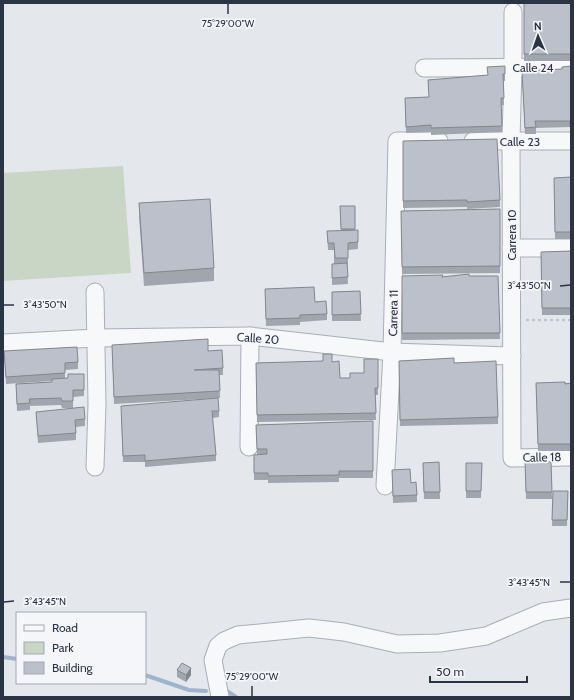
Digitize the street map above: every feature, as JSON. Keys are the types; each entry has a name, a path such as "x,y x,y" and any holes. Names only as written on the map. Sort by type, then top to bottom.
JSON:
{"street":[{"name":"Carrera 10","path":"512,458 512,320 505,281 511,248 513,12"},
{"name":"Calle 24","path":"424,68 571,67"},
{"name":"Calle 23","path":"397,141 571,141"},
{"name":"Carrera 11","path":"385,486 392,352 393,280 402,214 397,141"},
{"path":"493,215 511,215"},
{"path":"511,248 571,248"},
{"path":"393,280 412,280"},
{"path":"95,292 95,467"},
{"path":"249,447 250,336"},
{"name":"Calle 20","path":"3,343 96,338 250,336 392,352 512,356"},
{"name":"Calle 18","path":"512,458 571,457"},
{"path":"220,697 213,660 218,646 224,640 238,635 309,628 344,632 397,644 440,643 486,636 543,612 571,608"}],"path":[{"path":"512,320 571,320"}],"green space":[{"path":"123,166 131,273 3,281 3,173"}],"building":[{"path":"524,3 571,3 571,54 524,54"},
{"path":"505,66 505,74 503,74 504,98 501,98 502,126 431,128 431,125 406,127 405,98 429,97 428,80 488,75 487,67"},
{"path":"571,66 571,127 570,121 535,121 536,127 525,128 522,71 562,69 562,67"},
{"path":"497,139 500,200 467,202 467,200 403,201 403,141"},
{"path":"571,177 571,232 555,232 554,178"},
{"path":"210,199 214,268 144,273 139,203"},
{"path":"340,206 355,206 355,229 341,229"},
{"path":"500,209 500,266 402,267 401,211"},
{"path":"358,230 358,242 348,243 348,258 335,258 334,243 328,243 327,231"},
{"path":"571,251 571,308 542,308 541,252"},
{"path":"347,263 348,277 332,278 332,264"},
{"path":"469,274 469,276 498,276 500,333 402,333 402,276 443,275 442,277"},
{"path":"314,287 315,302 326,301 327,314 300,315 300,318 266,319 265,289"},
{"path":"360,291 361,314 332,315 332,292"},
{"path":"208,339 208,351 222,350 223,368 194,370 219,370 220,391 114,397 112,345"},
{"path":"77,347 78,362 65,363 65,373 6,377 4,351"},
{"path":"323,354 332,354 332,362 339,361 340,378 350,378 350,373 364,373 364,359 378,359 378,388 375,388 376,413 257,415 256,363 323,361"},
{"path":"454,358 454,363 496,361 498,417 400,420 399,361"},
{"path":"68,374 84,374 84,390 73,390 73,401 62,401 61,398 29,399 30,403 17,404 16,384 52,382 52,379 68,378"},
{"path":"565,382 565,384 571,383 571,444 538,444 536,383"},
{"path":"218,398 219,411 212,411 216,455 145,461 145,455 123,456 121,406"},
{"path":"84,407 85,419 75,420 76,433 38,436 36,412"},
{"path":"373,421 373,471 339,471 339,475 268,476 268,473 254,473 254,455 267,454 267,449 257,449 256,425"},
{"path":"525,460 551,462 552,492 526,492"},
{"path":"439,462 440,492 424,492 423,463"},
{"path":"466,463 482,463 481,491 466,491"},
{"path":"410,469 411,483 416,482 417,495 393,496 392,470"},
{"path":"553,491 568,491 567,520 552,520"},
{"path":"182,663 191,668 186,675 177,670"}],"waterway":[{"path":"3,657 16,659"},
{"path":"146,675 189,690 206,691"},
{"path":"227,691 236,697"}]}
